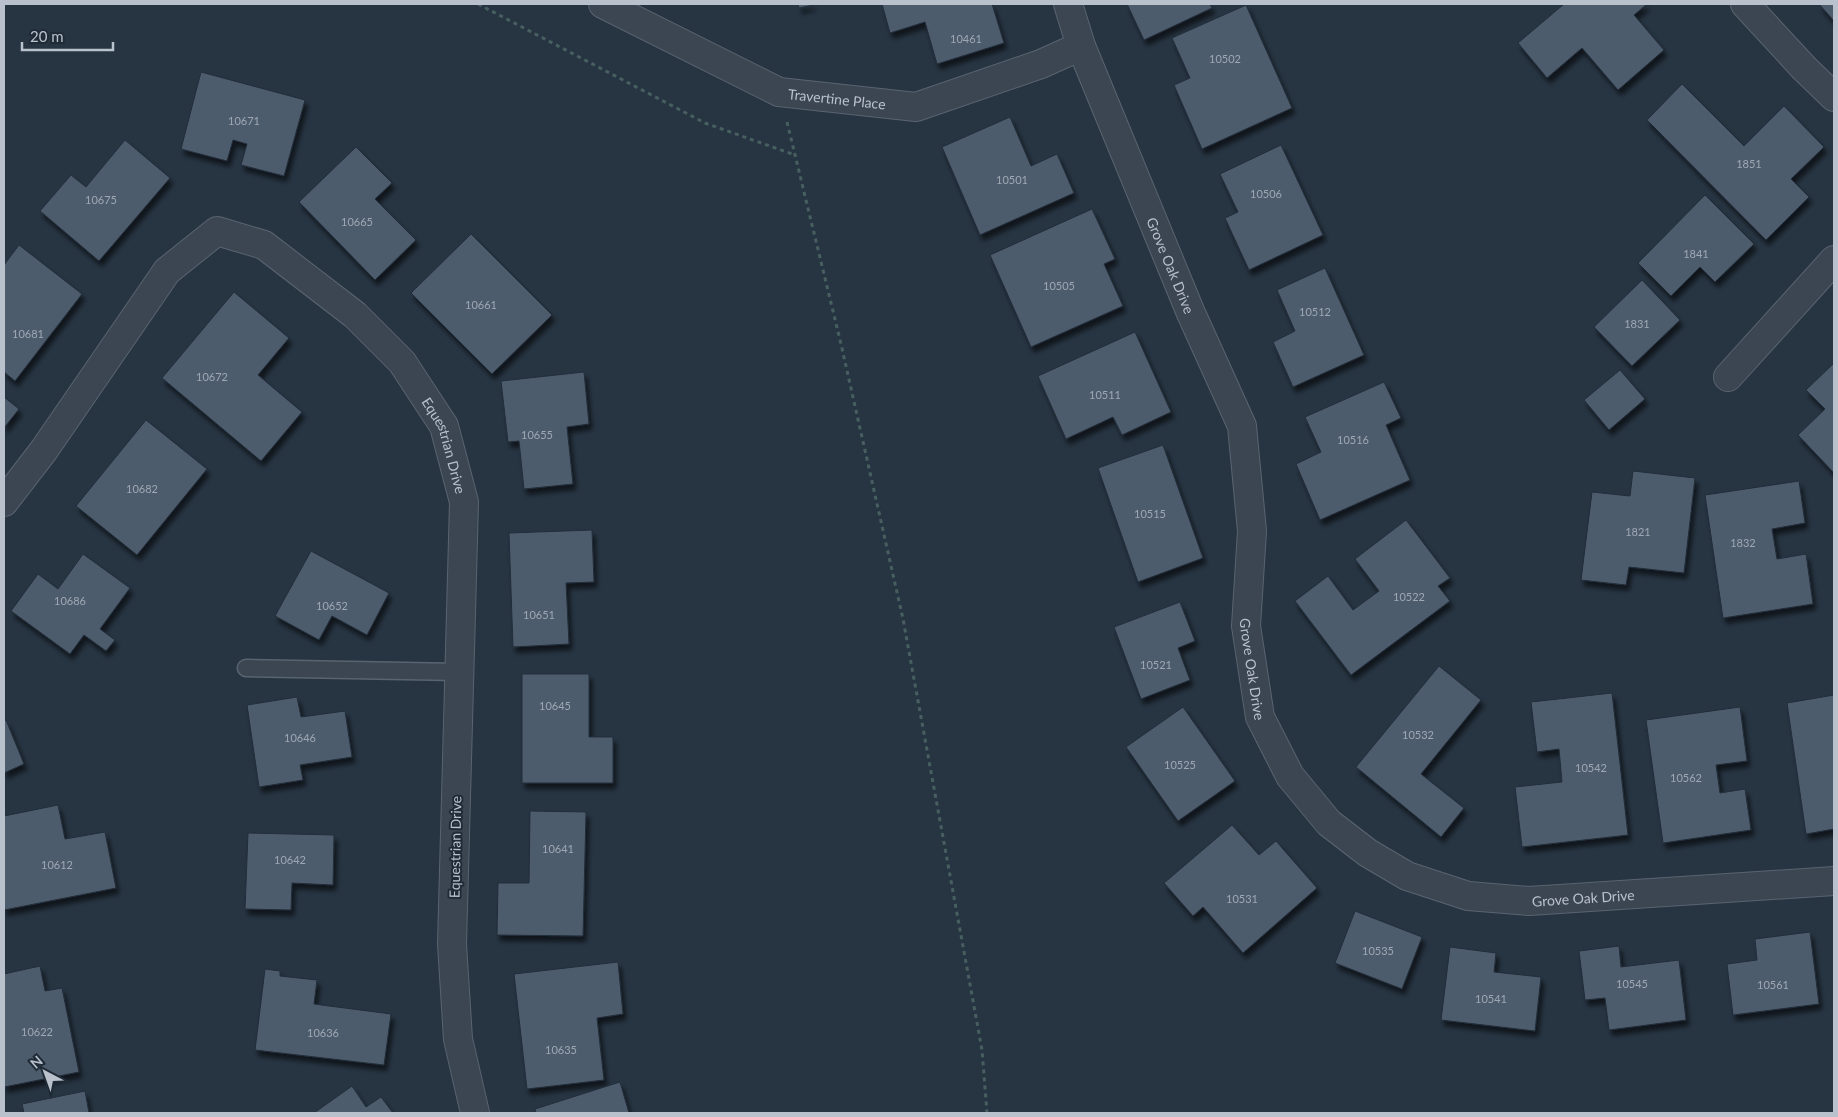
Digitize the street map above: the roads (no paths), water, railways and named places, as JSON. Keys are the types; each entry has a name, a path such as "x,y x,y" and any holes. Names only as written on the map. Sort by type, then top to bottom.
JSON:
{"street":[{"name":"Travertine Place","path":"603,4 779,92 916,107 1041,64 1082,46"},
{"name":"Grove Oak Drive","path":"1068,4 1082,46 1190,311 1242,426 1252,531 1246,626 1260,717 1290,776 1329,823 1368,853 1407,876 1468,896 1529,901 1834,881"},
{"path":"1745,4 1804,68 1834,97"},
{"name":"Equestrian Drive","path":"4,502 44,450 167,271 217,231 264,245 356,315 402,362 444,426 464,502 452,944 458,1039 475,1113"},
{"path":"1728,377 1834,260"}],"lane":[{"path":"246,668 459,672"}]}
